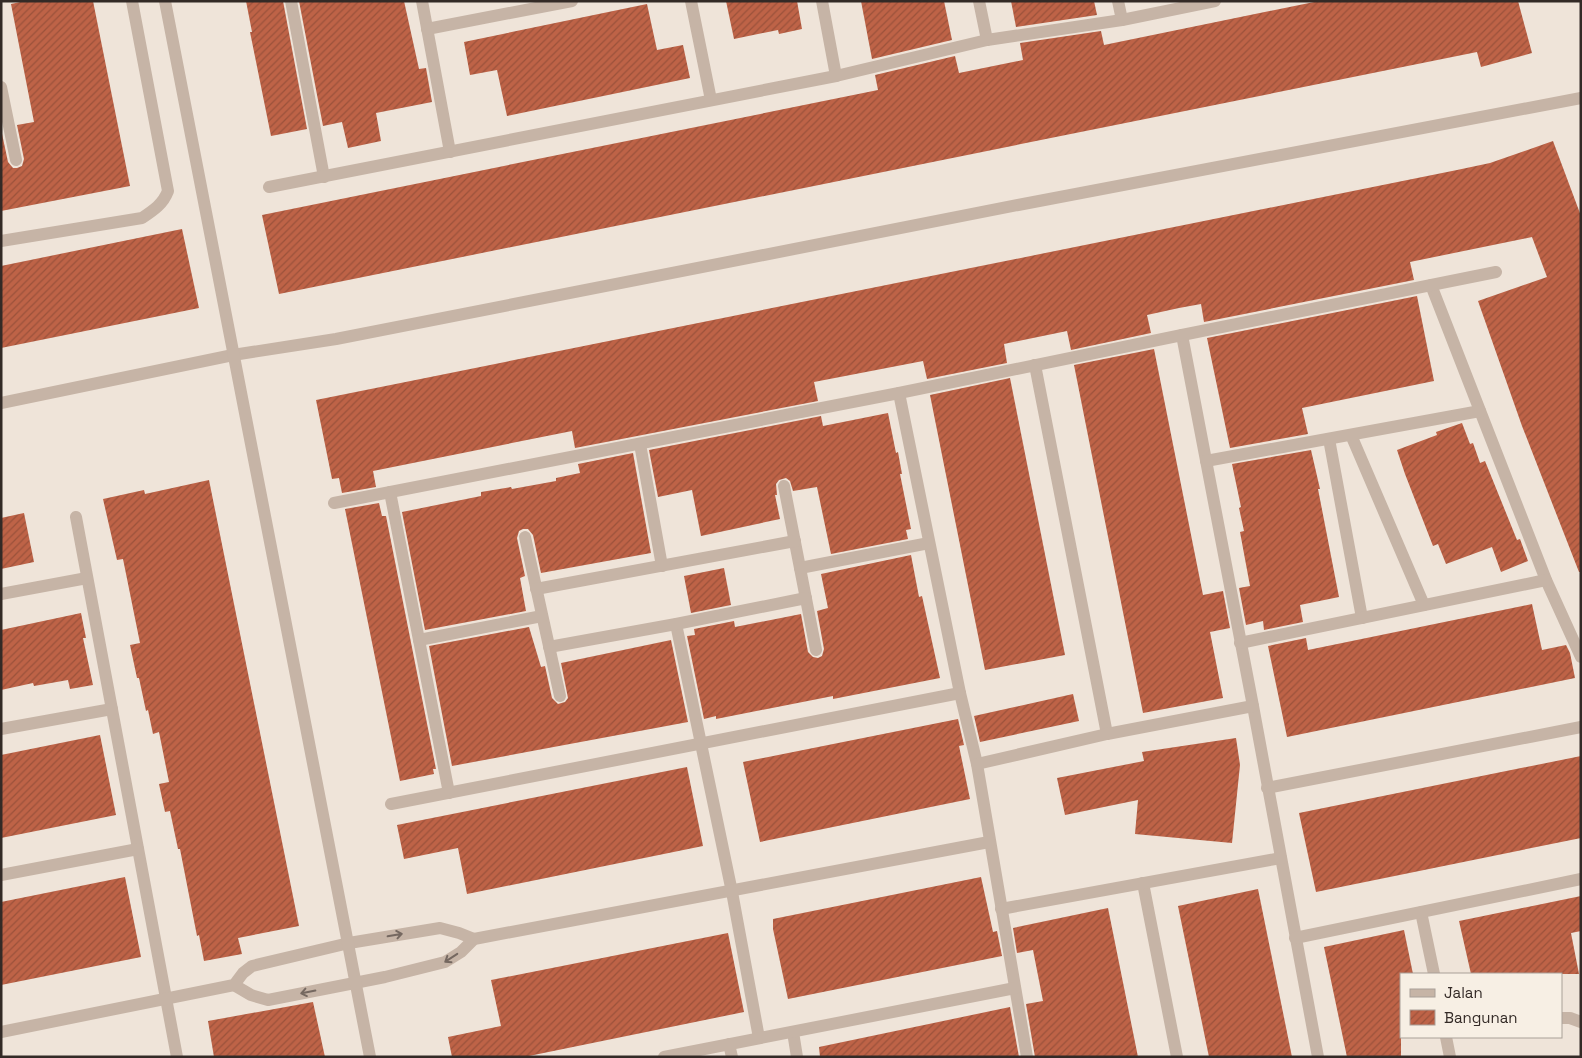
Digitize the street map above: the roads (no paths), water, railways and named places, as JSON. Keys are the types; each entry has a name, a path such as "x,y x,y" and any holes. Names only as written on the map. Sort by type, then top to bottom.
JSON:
{"street":[{"path":"1,241 142,218 157,208 164,200 168,191 132,1"},
{"path":"165,1 370,1057"},
{"path":"290,1 324,177"},
{"path":"422,1 450,152"},
{"path":"427,30 572,1"},
{"path":"691,1 711,100"},
{"path":"822,1 836,76"},
{"path":"978,1 987,40"},
{"path":"1118,1 1122,20"},
{"path":"269,187 836,76 987,40 1122,20 1215,1"},
{"path":"1,86 3,109 16,160"},
{"path":"1,403 233,355 336,339 1008,207 1581,98"},
{"path":"334,503 900,393 1496,272"},
{"path":"1431,285 1546,580 1581,657"},
{"path":"1182,335 1318,1057"},
{"path":"1035,365 1107,734"},
{"path":"900,393 960,693 977,764 1027,1057"},
{"path":"1206,462 1480,411"},
{"path":"1351,435 1424,605"},
{"path":"1329,439 1362,618"},
{"path":"640,444 662,566"},
{"path":"784,486 816,650"},
{"path":"390,492 449,793"},
{"path":"76,517 177,1057"},
{"path":"525,537 560,696"},
{"path":"536,589 795,541"},
{"path":"800,568 930,543"},
{"path":"1,594 87,578"},
{"path":"1240,643 1546,580"},
{"path":"548,646 676,624 806,598"},
{"path":"419,640 542,616"},
{"path":"676,624 703,744 759,1038"},
{"path":"391,804 960,693"},
{"path":"977,764 1107,734 1253,706"},
{"path":"1,729 112,708"},
{"path":"1267,788 1581,727"},
{"path":"234,985 250,995 268,1000 385,978 445,962 461,952 474,939 732,892 989,842"},
{"path":"1,875 138,849"},
{"path":"1001,909 1280,858"},
{"path":"1295,938 1581,879"},
{"path":"1143,883 1177,1057"},
{"path":"1421,912 1434,973"},
{"path":"1,1032 234,985 252,966 373,939 440,928 459,932 474,939"},
{"path":"664,1057 1015,988"},
{"path":"1562,1018 1570,1018 1581,1022"},
{"path":"793,1032 797,1057"},
{"path":"1446,1038 1450,1057"},
{"path":"730,1044 732,1057"}]}
